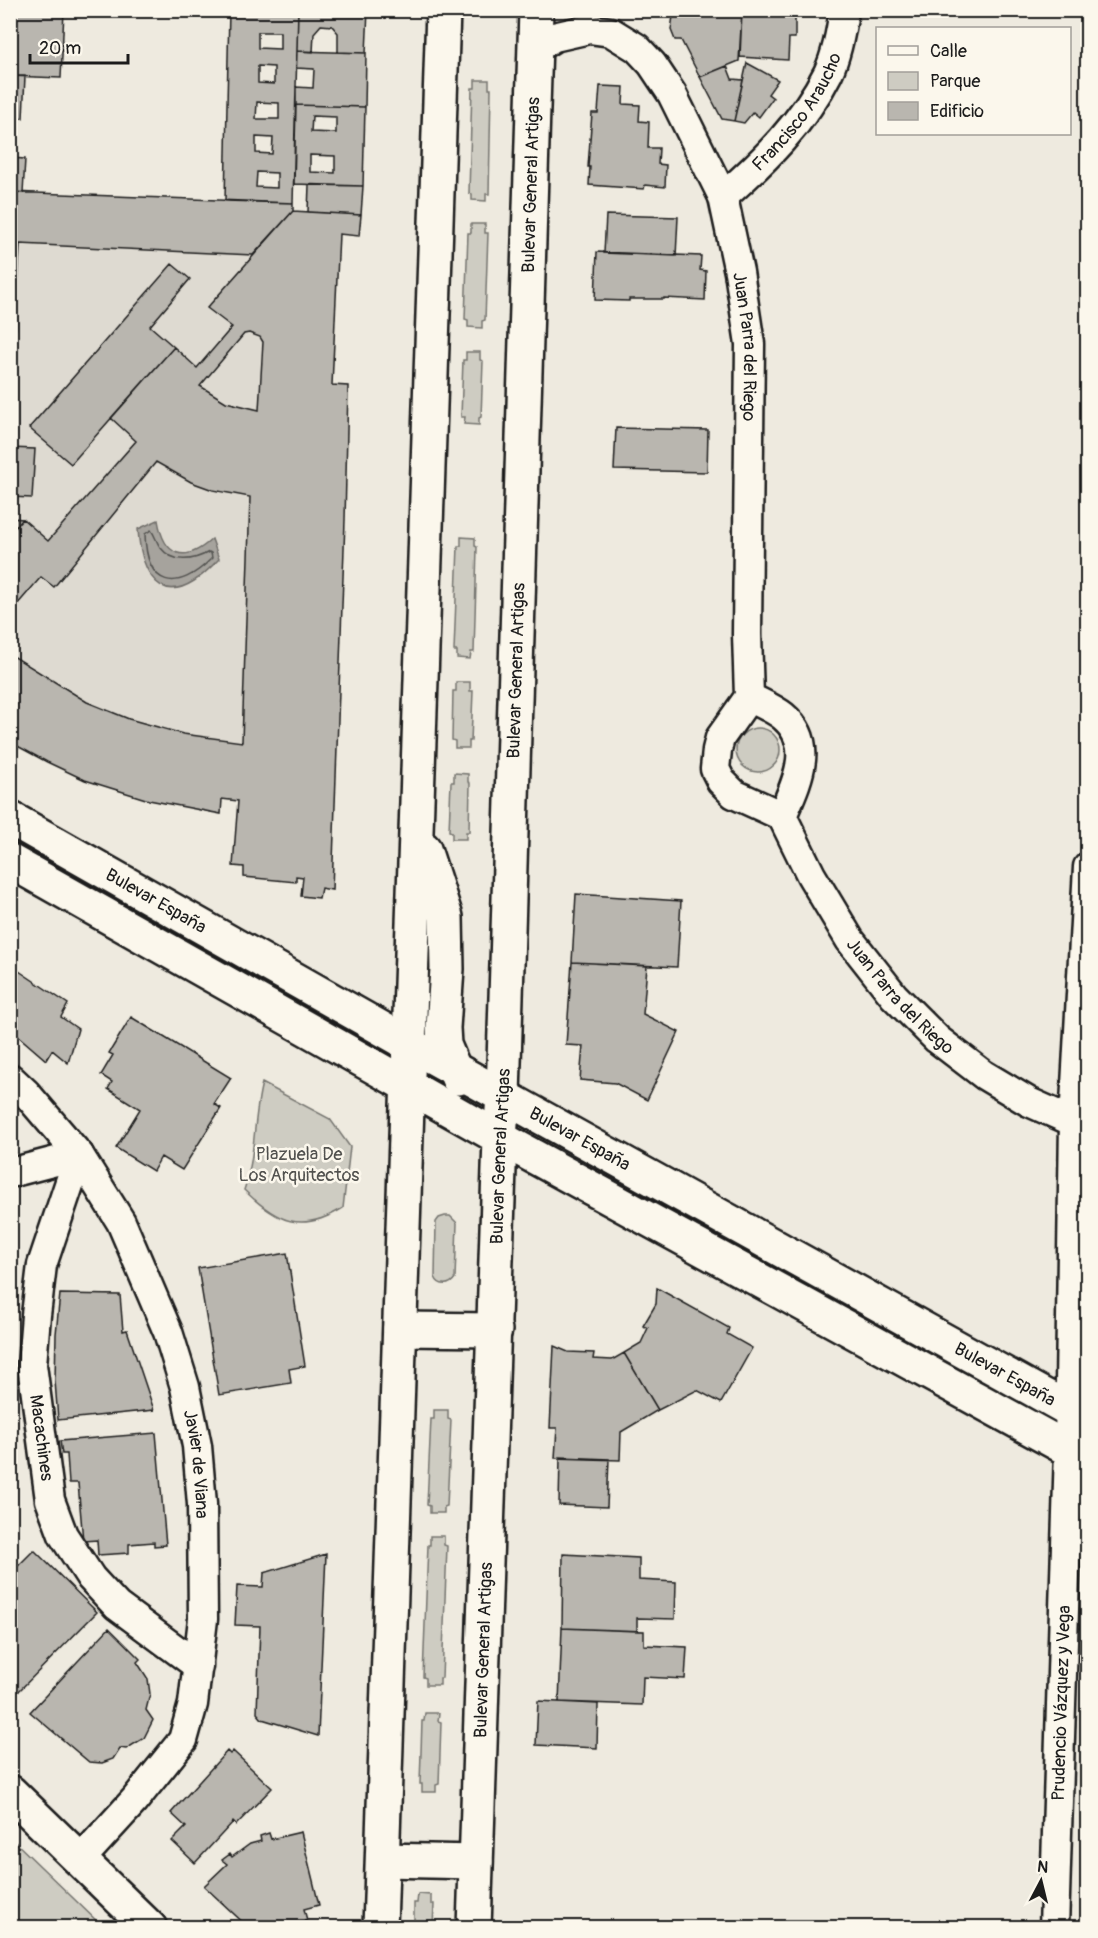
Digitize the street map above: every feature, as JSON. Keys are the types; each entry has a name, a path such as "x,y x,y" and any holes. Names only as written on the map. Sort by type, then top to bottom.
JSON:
{"main road":[{"path":"380,1928 443,10"},
{"name":"Bulevar General Artigas","path":"474,1928 503,1096 536,10"},
{"name":"Bulevar España","path":"10,818 409,1044 1078,1415"},
{"path":"417,827 446,917 447,969 444,1045 475,1110 500,1138"},
{"name":"Bulevar España","path":"10,861 500,1138 1078,1455"},
{"path":"400,1329 495,1330"},
{"path":"10,1792 150,1928"},
{"path":"383,1860 476,1862"}],"street":[{"name":"Francisco Araucho","path":"723,197 776,148 801,116 828,73 839,41 844,10"},
{"name":"Juan Parra del Riego","path":"534,49 554,37 578,30 602,30 618,23 652,64 672,94 723,197 739,272 750,344 747,634 749,697"},
{"path":"749,697 782,716 794,728 800,739 802,761 798,779 782,816 734,794 721,781 715,769 720,738 749,697"},
{"name":"Juan Parra del Riego","path":"782,816 811,875 850,940 894,996 937,1039 984,1075 1029,1102 1074,1122"},
{"name":"Prudencio Vázquez y Vega","path":"1053,1928 1078,1455 1074,1122 1088,867"},
{"name":"Javier de Viana","path":"10,1078 26,1093 79,1155 121,1222 168,1332 185,1388 197,1446 202,1504 203,1619 193,1704 183,1740 134,1801 80,1860"},
{"path":"10,1173 79,1155"},
{"name":"Macachines","path":"79,1155 42,1265 36,1315 32,1365 50,1500 63,1535 91,1578 117,1606 198,1666"}],"shaded area":[{"path":"11,192 293,203 294,211 361,215 359,236 339,235 332,384 348,386 345,520 332,890 321,889 319,898 301,896 303,877 297,876 296,882 244,877 244,867 233,866 238,801 222,799 221,814 149,800 85,780 11,742"}],"green space":[{"path":"475,80 489,80 489,89 491,89 489,194 486,194 486,201 472,200 472,194 469,193 472,88 475,88"},
{"path":"471,224 485,224 485,233 488,233 485,320 482,321 482,328 468,327 468,320 465,319 468,233 471,233"},
{"path":"466,352 480,352 480,360 483,361 479,425 464,424 465,417 461,417 463,360 466,360"},
{"path":"461,537 475,538 477,547 474,652 471,652 470,659 457,658 457,651 454,651 458,546 461,546"},
{"path":"456,682 470,682 470,691 473,691 469,748 455,748 455,741 452,740 453,691 456,691"},
{"path":"758,728 767,729 774,734 779,741 779,759 774,766 767,771 758,772 749,771 742,766 737,759 736,750 737,741 742,734 749,729"},
{"path":"454,773 468,774 470,783 469,832 466,832 466,839 452,839 452,832 449,831 451,782 454,782"},
{"name":"Plazuela De Los Arquitectos","path":"262,1083 330,1119 350,1147 343,1208 314,1221 290,1221 267,1210 244,1190 251,1164"},
{"path":"445,1216 450,1216 457,1223 455,1278 450,1283 442,1284 435,1277 436,1222"},
{"path":"434,1410 448,1410 448,1419 451,1420 447,1506 444,1507 444,1513 430,1513 430,1506 427,1505 431,1419 434,1419"},
{"path":"430,1536 444,1536 444,1545 447,1546 440,1685 426,1685 426,1678 423,1677"},
{"path":"425,1713 439,1713 438,1721 441,1722 439,1784 436,1785 436,1792 422,1792 422,1784 420,1784 422,1721 424,1721"},
{"path":"11,1838 103,1927 11,1927"},
{"path":"418,1894 431,1895 431,1904 434,1904 433,1927 414,1927 414,1903 417,1903"}],"water":[{"path":"158,520 165,542 177,553 193,552 212,539 219,559 198,579 180,588 168,588 159,584 151,576 146,566 138,529"}],"building":[{"path":"10,10 64,10 61,78 10,76"},
{"path":"229,10 298,10 293,203 225,201","holes":["258,32 280,32 280,49 258,48","258,66 274,67 274,84 258,83","257,102 279,103 279,119 256,119","256,137 273,138 272,154 256,153","257,172 277,173 277,188 256,187"]},
{"path":"298,10 368,10 366,53 338,52 338,33 332,26 321,25 314,33 313,52 297,51"},
{"path":"678,10 742,10 739,61 700,77 681,40 675,40 671,30 673,16"},
{"path":"742,10 770,10 769,16 795,18 795,38 789,38 788,60 740,57"},
{"path":"297,51 366,53 365,107 296,105 296,87 313,88 314,69 296,68"},
{"path":"747,63 778,80 768,94 773,98 759,117 753,112 744,123 734,121"},
{"path":"727,66 732,79 743,80 734,121 722,119 700,77"},
{"path":"10,76 25,76 23,118 10,118"},
{"path":"600,86 624,87 623,104 640,105 639,121 649,122 648,148 659,148 658,164 666,165 665,187 645,185 644,189 589,185 592,113 598,113"},
{"path":"296,105 365,107 363,186 294,184","holes":["312,116 336,117 336,133 311,132","310,155 335,156 335,173 310,172"]},
{"path":"10,158 25,159 23,193 10,192"},
{"path":"309,185 363,186 361,215 308,212"},
{"path":"10,192 293,203 293,211 253,255 20,244 16,329 10,329"},
{"path":"293,211 361,215 359,236 339,234 332,385 348,386 345,520 332,890 321,888 319,898 301,896 303,877 296,876 296,882 244,877 244,867 233,866 238,801 222,799 221,814 149,800 85,780 10,742 10,654 87,702 129,719 183,734 242,742 250,497 213,490 191,482 156,462 54,587 41,577 10,613 10,533 23,519 48,541 136,441 111,418 174,347 197,368 232,327 207,308","holes":["249,333 260,337 263,342 259,410 226,402 200,386 244,334"]},
{"path":"606,215 678,217 676,256 604,253"},
{"path":"597,252 701,256 700,270 706,271 705,300 664,298 629,299 629,301 595,300"},
{"path":"172,264 190,279 150,326 174,347 71,464 29,428"},
{"path":"616,428 708,430 707,472 614,470"},
{"path":"10,448 35,449 32,498 10,497"},
{"path":"10,518 23,519 10,533"},
{"path":"576,894 681,901 677,967 572,962"},
{"path":"572,962 647,966 643,1014 679,1032 647,1100 615,1083 580,1080 583,1046 566,1045"},
{"path":"10,965 68,1004 61,1017 78,1029 68,1063 52,1050 46,1060 10,1029"},
{"path":"131,1017 231,1078 214,1104 221,1108 182,1170 161,1157 153,1171 116,1148 140,1109 108,1089 112,1082 101,1075 113,1055 109,1053"},
{"path":"287,1253 305,1366 289,1369 291,1383 219,1395 198,1268"},
{"path":"10,1257 15,1257 15,1271 10,1271"},
{"path":"657,1288 729,1328 727,1334 752,1348 721,1403 697,1390 658,1410 624,1353 641,1343 648,1328 643,1326 656,1304"},
{"path":"60,1294 120,1295 123,1331 127,1330 154,1410 58,1420 55,1381"},
{"path":"554,1346 568,1352 594,1353 593,1359 612,1360 624,1353 658,1410 621,1432 620,1460 555,1458 557,1428 550,1428"},
{"path":"156,1433 166,1545 154,1546 154,1542 129,1544 129,1553 98,1555 97,1540 83,1541 78,1483 69,1483 67,1454 62,1454 60,1441"},
{"path":"560,1457 609,1459 607,1507 559,1505"},
{"path":"34,1550 97,1612 12,1698 10,1696 10,1574"},
{"path":"326,1554 318,1736 262,1719 257,1713 260,1626 235,1625 237,1586 263,1587 264,1573"},
{"path":"563,1554 639,1558 639,1580 676,1582 675,1619 637,1618 637,1631 562,1628"},
{"path":"109,1628 140,1659 137,1662 148,1679 150,1694 146,1710 153,1720 144,1738 126,1749 120,1748 113,1759 102,1763 89,1762 30,1712"},
{"path":"562,1628 644,1631 644,1645 687,1647 685,1679 643,1677 642,1705 559,1702"},
{"path":"538,1701 598,1704 597,1748 536,1745"},
{"path":"227,1751 230,1754 233,1751 272,1788 236,1825 233,1822 195,1863 172,1841 186,1827 171,1813"},
{"path":"301,1832 319,1905 304,1909 307,1920 289,1928 249,1928 204,1886 227,1864 222,1860 230,1854 232,1857 250,1844 261,1841 260,1836 269,1833 271,1839"}]}
